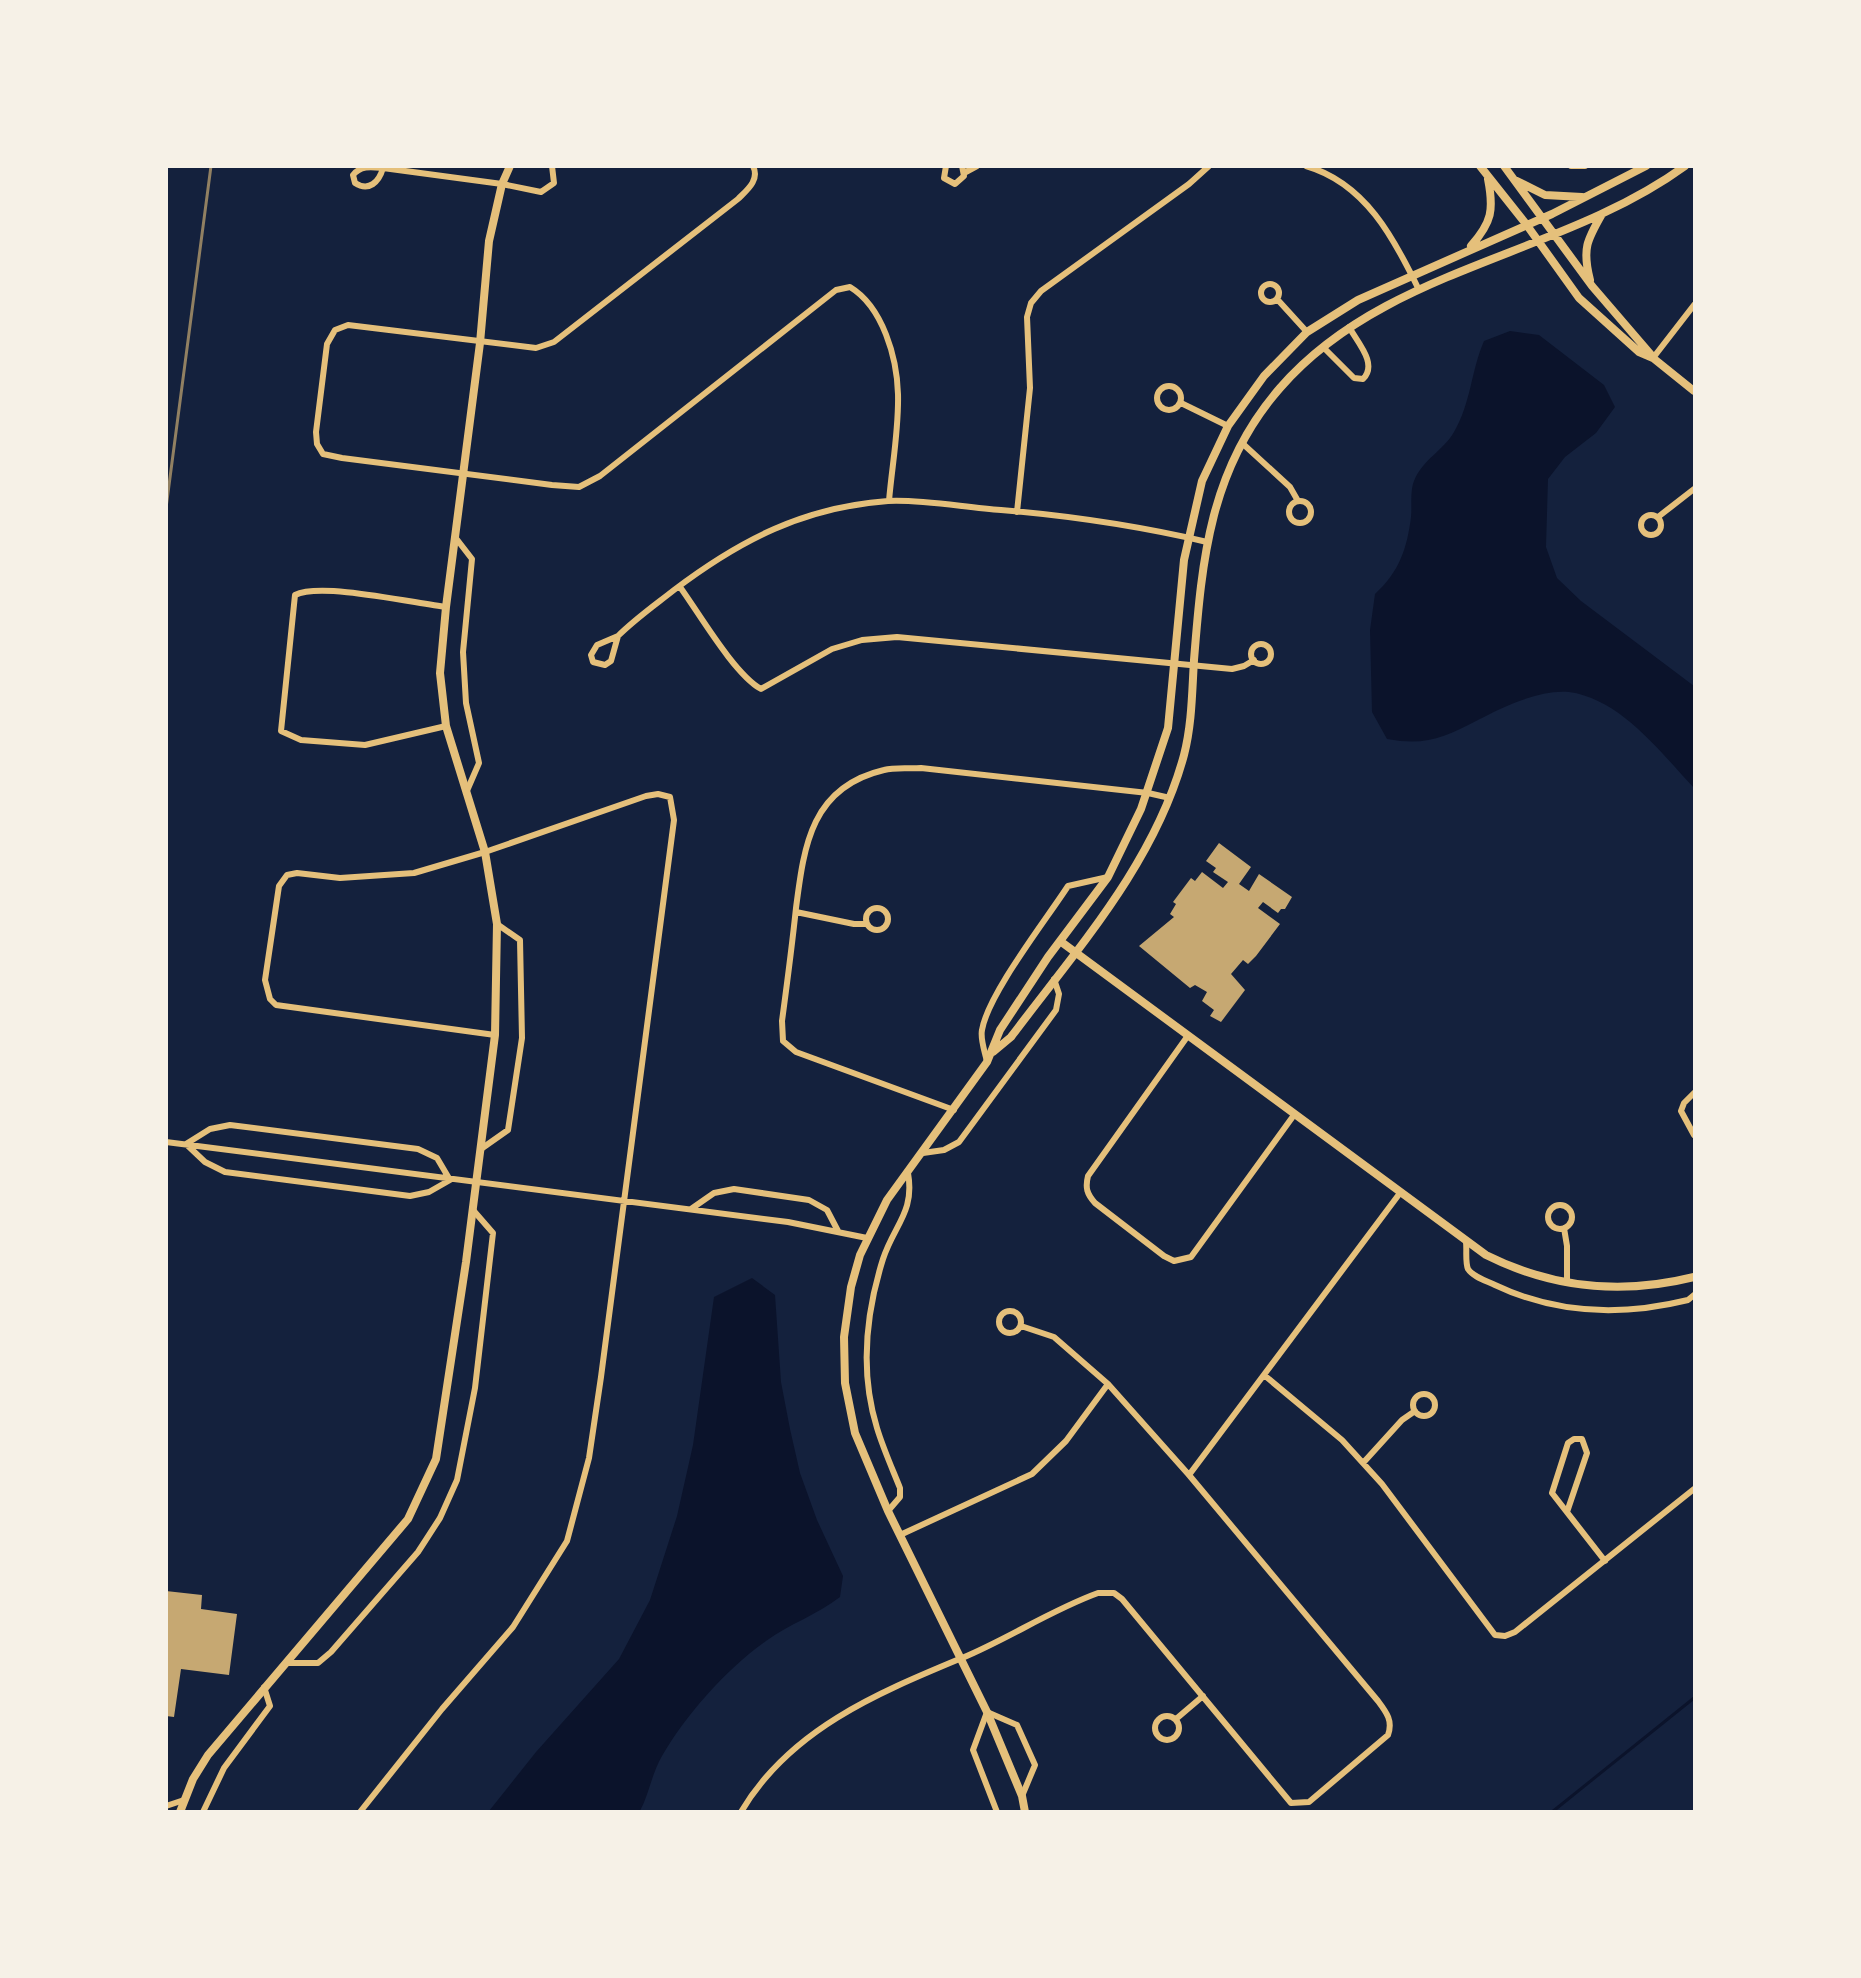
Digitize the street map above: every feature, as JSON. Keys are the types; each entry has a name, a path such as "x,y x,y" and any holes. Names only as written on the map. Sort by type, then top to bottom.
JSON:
{"street":[{"path":"180,1812 208,1755 408,1519 436,1459 477,1184 495,1035 497,924 485,852 446,726 440,673 446,607 480,343 489,242 502,184 510,166"},
{"path":"383,168 380,179 369,187 361,187 355,183 353,175 357,170 367,167 383,168 502,184 541,192 554,183 552,166"},
{"path":"753,166 756,172 753,184 738,199 554,342 536,348 480,343 366,327 341,327 335,330 327,344 316,432 317,444 322,454 463,475 579,487 600,476 825,298 836,290 850,287 863,297 875,315 890,349 893,364 898,394 889,501"},
{"path":"946,166 943,175 951,184 961,181 963,170 977,166"},
{"path":"1017,512 1030,388 1027,317 1031,303 1041,291 1189,184 1209,166"},
{"path":"1306,166 1339,180 1369,206 1419,290"},
{"path":"1479,166 1526,224 1579,298 1639,352 1653,357"},
{"path":"1504,166 1592,286 1653,357 1695,391"},
{"path":"1570,166 1586,166"},
{"path":"993,1053 1000,1030 1060,941 1108,877 1148,793 1168,729 1188,537 1202,481 1228,426 1264,376 1306,332 1358,300 1411,274 1542,218 1646,166"},
{"path":"1025,1812 1022,1796 987,1712 888,1511 855,1433 845,1383 844,1337 851,1287 867,1238 887,1200 993,1053 1011,1037 1123,887 1170,798 1184,753 1191,711 1202,562 1220,490 1242,443 1280,388 1323,347 1349,327 1419,290 1603,213 1685,166"},
{"path":"1469,249 1491,219 1492,200 1488,176"},
{"path":"1512,178 1545,195 1588,196"},
{"path":"1592,286 1586,263 1586,241 1603,213"},
{"path":"1277,299 1306,332"},
{"path":"1653,357 1695,305"},
{"path":"1323,347 1354,378 1363,379 1370,372 1370,365 1349,327"},
{"path":"1167,386 1175,387 1181,395 1180,403 1172,410 1164,409 1157,400 1158,392 1167,386"},
{"path":"1180,403 1228,426"},
{"path":"1242,443 1290,488 1298,501"},
{"path":"1658,517 1695,489"},
{"path":"618,636 611,661 605,665 593,662 591,655 593,650 618,636 680,586 730,550 779,526 833,510 889,501 1125,524 1207,542"},
{"path":"455,537 471,559 463,652 466,703 479,763 466,793"},
{"path":"680,586 739,669 751,683 761,689 832,649 862,640 897,637 1232,669 1254,660"},
{"path":"446,607 329,591 306,590 295,595 281,731 300,740 365,745 446,726"},
{"path":"954,1110 796,1052 783,1041 782,1022 802,855 811,827 827,803 851,784 884,770 921,768 1148,793 1170,798"},
{"path":"360,1812 442,1709 513,1627 567,1540 589,1458 674,820 674,806 670,797 658,794 646,796 485,852 414,873 340,878 297,873 287,875 279,886 265,980 270,999 276,1005 495,1035"},
{"path":"987,1062 981,1033 987,1010 1030,944 1068,886 1108,877"},
{"path":"796,912 854,924 867,924"},
{"path":"481,1149 508,1130 522,1038 520,940 497,924"},
{"path":"1060,941 1467,1242 1509,1267 1595,1288 1664,1284 1695,1277"},
{"path":"923,1153 944,1150 958,1142 1056,1010 1059,994 1054,979"},
{"path":"1187,1037 1088,1176 1086,1186 1087,1195 1095,1203 1164,1256 1174,1261 1191,1257 1294,1115"},
{"path":"1695,1093 1684,1103 1681,1112 1695,1135"},
{"path":"186,1144 210,1129 230,1125 417,1149 437,1158 450,1180"},
{"path":"166,1142 477,1184 691,1209 838,1231 867,1238"},
{"path":"186,1144 205,1162 225,1172 410,1196 429,1191 450,1180"},
{"path":"888,1511 900,1497 900,1488 877,1428 871,1404 867,1354 869,1318 884,1258 909,1205 912,1193 908,1173"},
{"path":"691,1209 714,1193 735,1189 745,1190 809,1200 827,1210 838,1231"},
{"path":"1189,1475 1400,1193"},
{"path":"286,1663 318,1663 331,1652 418,1552 440,1518 457,1480 475,1388 493,1233 473,1210"},
{"path":"1564,1228 1568,1246 1567,1283"},
{"path":"1467,1242 1467,1267 1472,1273 1508,1291 1542,1302 1588,1310 1630,1311 1688,1300 1695,1295"},
{"path":"741,1812 764,1778 795,1747 837,1716 890,1688 961,1659 1086,1597 1107,1592 1114,1593 1122,1599 1282,1795 1296,1804 1309,1802 1383,1742 1391,1726 1389,1717 1378,1701 1189,1475 1108,1384 1054,1337 1021,1326"},
{"path":"1264,1375 1342,1440 1382,1484 1495,1635 1505,1636 1515,1632 1695,1489"},
{"path":"900,1534 1032,1474 1066,1441 1108,1384"},
{"path":"1363,1463 1402,1419 1414,1412"},
{"path":"1567,1512 1587,1453 1582,1439 1574,1438 1568,1443 1552,1493 1605,1561"},
{"path":"203,1812 225,1768 270,1706 264,1688"},
{"path":"1176,1719 1203,1696"},
{"path":"987,1712 1017,1725 1035,1765 1022,1796"},
{"path":"987,1712 974,1750 997,1812"},
{"path":"1168,1716 1176,1719 1179,1729 1173,1738 1164,1740 1156,1734 1154,1726 1160,1717 1168,1716"},
{"path":"166,1806 184,1800"}],"water":[{"path":"1510,331 1539,335 1604,385 1615,407 1596,433 1565,457 1548,479 1546,547 1557,578 1581,601 1694,686 1694,788 1654,744 1623,716 1588,697 1569,692 1546,693 1522,700 1455,732 1424,741 1387,739 1372,712 1370,630 1375,594 1396,568 1404,550 1411,517 1414,481 1422,467 1449,439 1460,421 1484,341"},
{"path":"752,1278 775,1295 781,1382 790,1429 800,1473 817,1520 843,1576 840,1597 766,1641 722,1679 671,1741 656,1769 640,1811 489,1811 536,1752 619,1659 650,1600 677,1516 693,1445 714,1297"}],"building":[{"path":"1219,843 1251,867 1239,884 1249,891 1259,874 1292,897 1285,909 1281,909 1278,913 1263,902 1258,908 1280,924 1256,956 1248,964 1243,960 1231,974 1245,990 1221,1022 1210,1016 1214,1010 1202,1001 1207,992 1195,985 1190,988 1139,946 1174,917 1170,914 1176,904 1173,902 1191,878 1195,881 1202,872 1223,888 1228,882 1213,872 1216,868 1206,861"},
{"path":"166,1591 202,1595 201,1609 237,1614 229,1675 181,1669 174,1717 166,1716"}],"waterway":[{"path":"1552,1812 1694,1698"}],"railway":[{"path":"166,508 211,166"}]}
